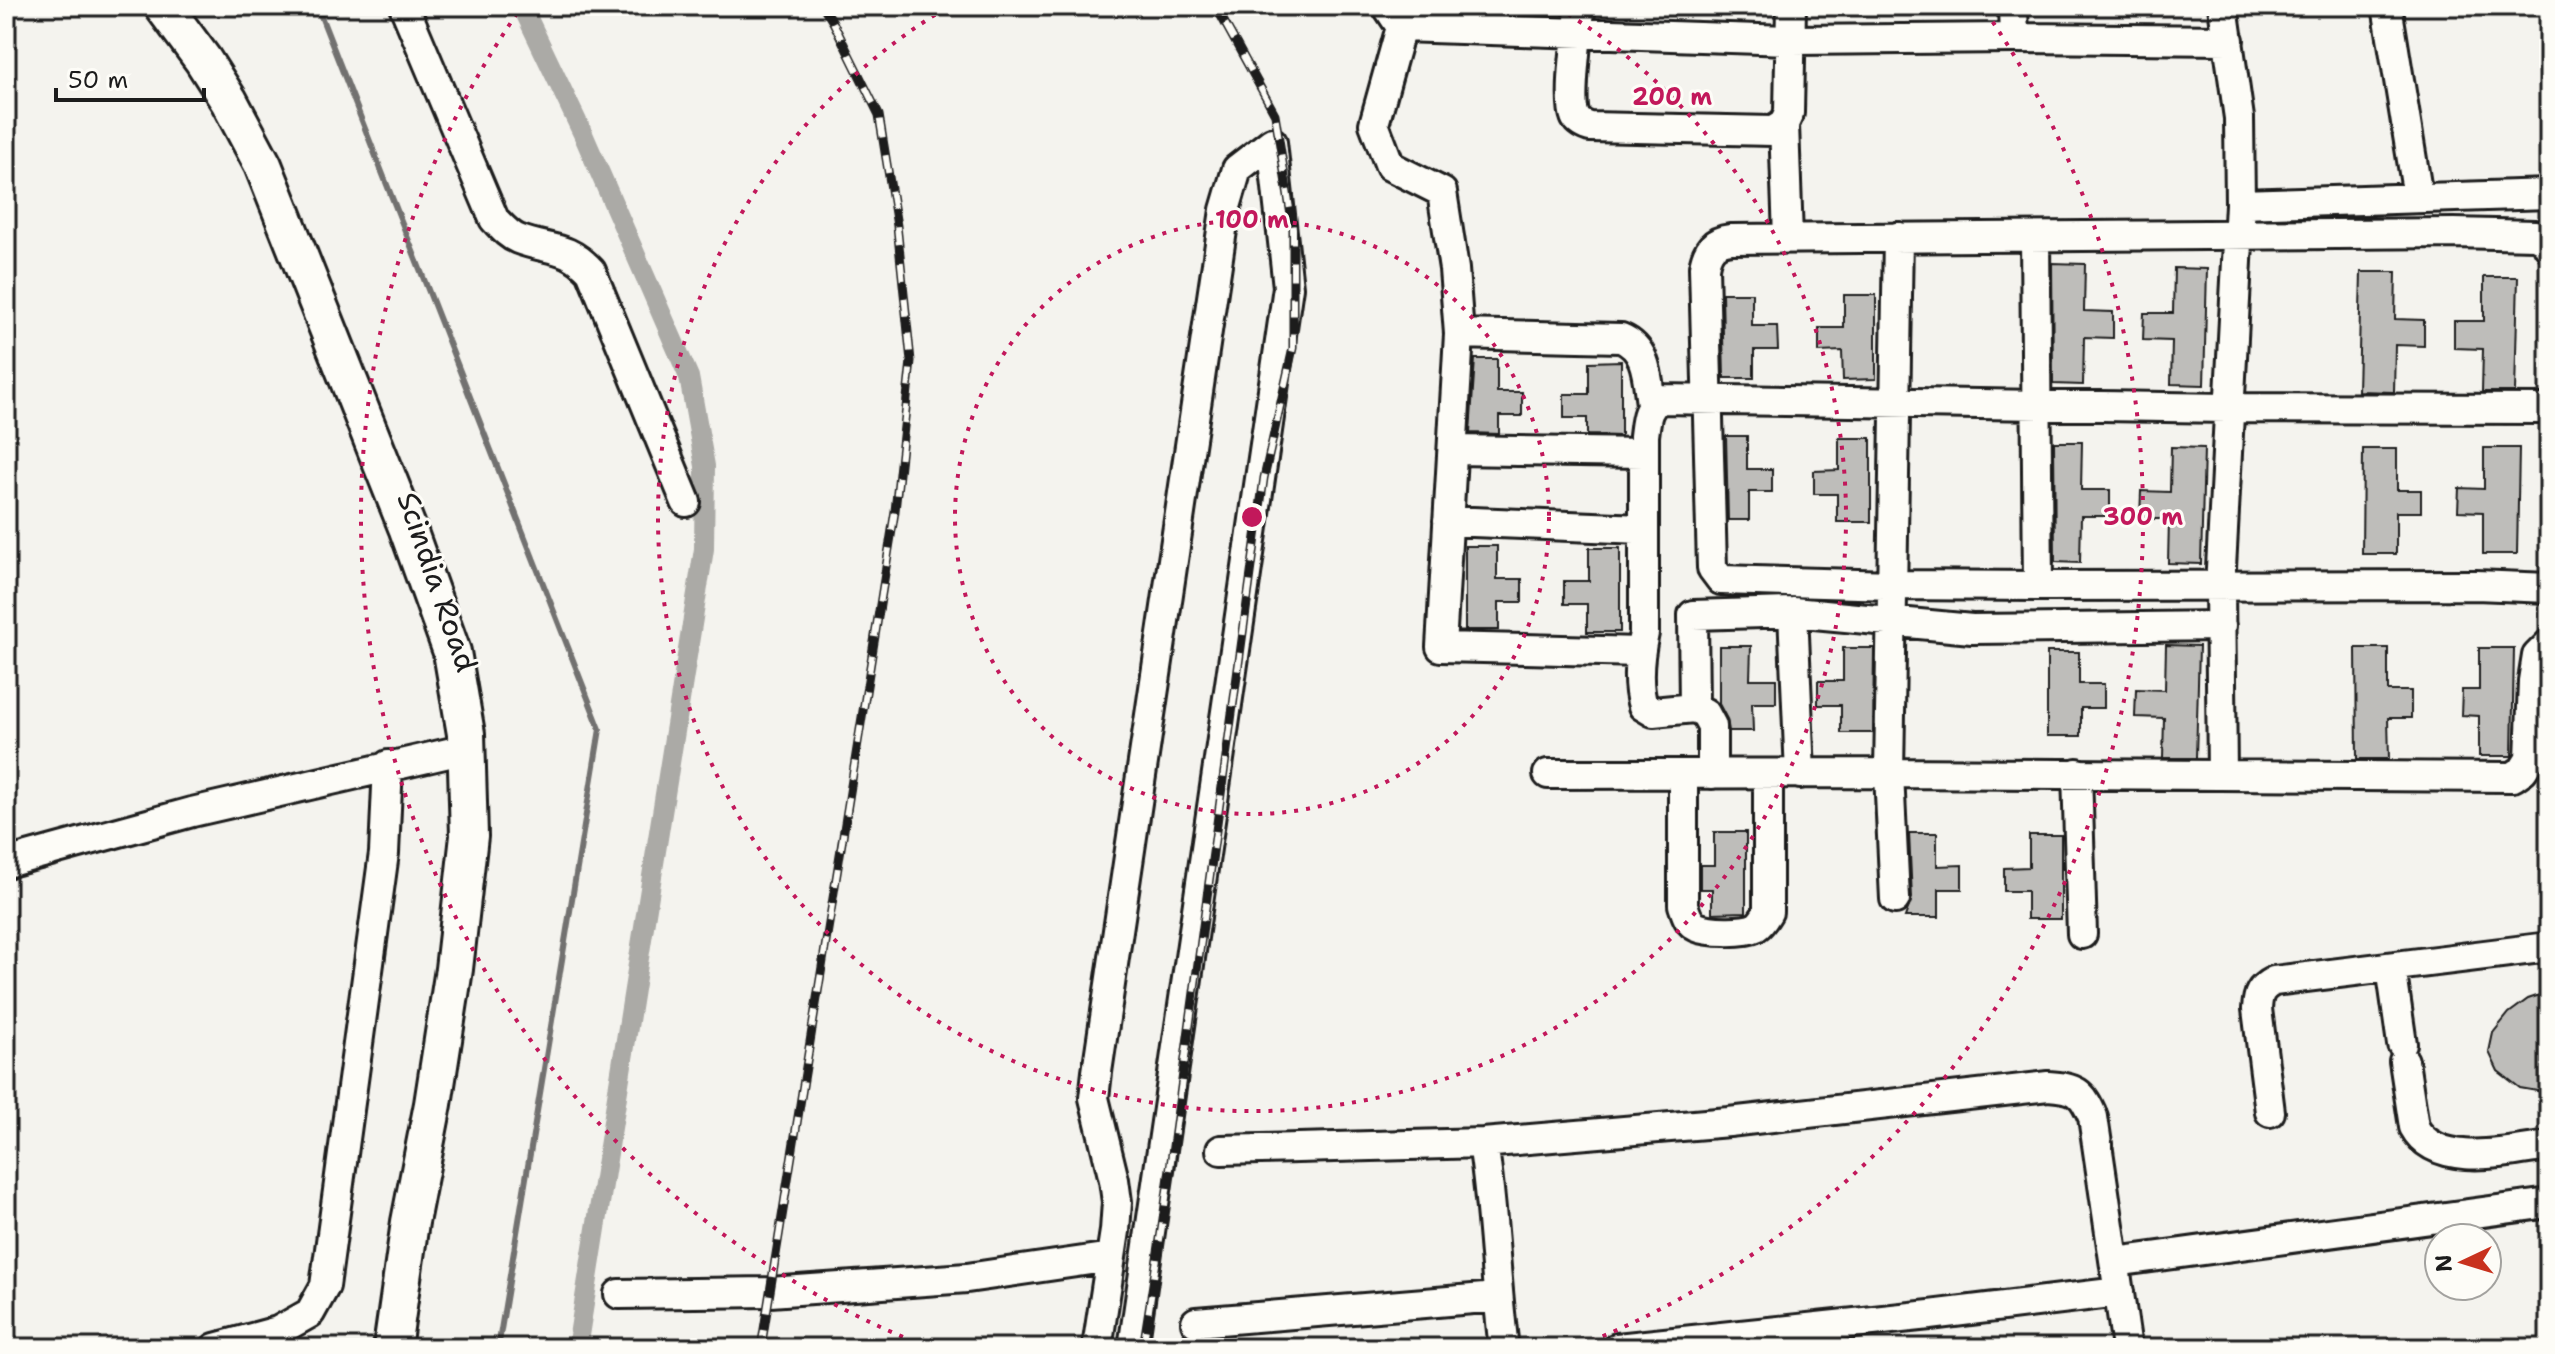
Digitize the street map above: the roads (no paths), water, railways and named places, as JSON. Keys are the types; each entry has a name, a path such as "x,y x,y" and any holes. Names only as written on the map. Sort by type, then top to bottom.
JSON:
{"main road":[{"path":"163,6 229,101 263,165 407,527 452,652 466,749 469,836 454,969 433,1104 410,1222 392,1348"},
{"name":"Scindia Road","path":"180,6 238,91 282,172 455,617 471,678 481,761 482,845 458,1035 406,1348"}],"street":[{"path":"404,6 494,219 517,238 562,250 579,258 591,271 686,502"},
{"path":"1788,238 1784,124 1789,113 1791,6"},
{"path":"2013,6 2014,38"},
{"path":"2222,774 2220,587 2240,204 2239,118 2223,6"},
{"path":"2387,6 2418,197"},
{"path":"1640,652 1441,647 1459,334 1454,269 1442,192 1390,166 1374,124 1394,17 1579,20 1792,40 2229,40"},
{"path":"1579,20 1573,103 1575,116 1582,124 1590,127 1773,131 1784,124"},
{"path":"1097,1348 1117,1202 1094,1098 1097,1072 1225,210 1237,169 1272,142 1288,287 1133,1348"},
{"path":"2240,204 2549,194"},
{"path":"2549,247 2545,240 2535,235 2454,233 1788,238 1719,240 1706,255 1704,267 1712,568 1721,580 1893,585 2476,585 2549,588"},
{"path":"1895,899 1889,773 1898,237"},
{"path":"2035,237 2038,586"},
{"path":"1459,334 1621,338 1631,342 1641,353 1651,404 1646,417 1643,453 1644,633 1640,652 1640,696 1643,706 1653,712 1694,708 1705,713 1712,726 1712,774"},
{"path":"1651,404 1660,399 1709,398 2228,408 2549,409"},
{"path":"1454,450 1643,453"},
{"path":"1448,521 1642,529"},
{"path":"1694,708 1693,615 1793,612 1972,629 2221,626"},
{"path":"1793,612 1800,774"},
{"path":"1548,774 2077,773 2513,777 2539,759 2533,681 2537,656 2549,644"},
{"path":"6,863 192,812 466,749"},
{"path":"215,1348 278,1331 310,1313 325,1286 384,853 388,765"},
{"path":"2077,773 2082,934"},
{"path":"1683,774 1683,905 1690,921 1697,927 1722,931 1757,927 1768,912 1768,774"},
{"path":"2270,1112 2257,1009 2263,986 2274,981 2549,947"},
{"path":"2391,967 2414,1127 2419,1137 2443,1151 2485,1155 2549,1146"},
{"path":"1221,1150 1483,1143 1729,1122 2048,1086 2072,1088 2086,1100 2093,1117 2127,1348"},
{"path":"1483,1143 1489,1176 1497,1297 1504,1348"},
{"path":"2115,1262 2549,1203"},
{"path":"619,1294 770,1292 967,1278 1111,1257"},
{"path":"1617,1348 2119,1292"},
{"path":"1196,1322 1497,1297"}],"waterway":[{"path":"317,6 600,729 498,1348"},
{"path":"522,6 583,134 689,377 705,466 704,549 577,1348"}],"railway":[{"path":"761,1348 895,511 911,361 897,226 879,115 823,6"},
{"path":"1143,1348 1264,478 1293,348 1293,228 1275,114 1221,16 1212,6"}]}
